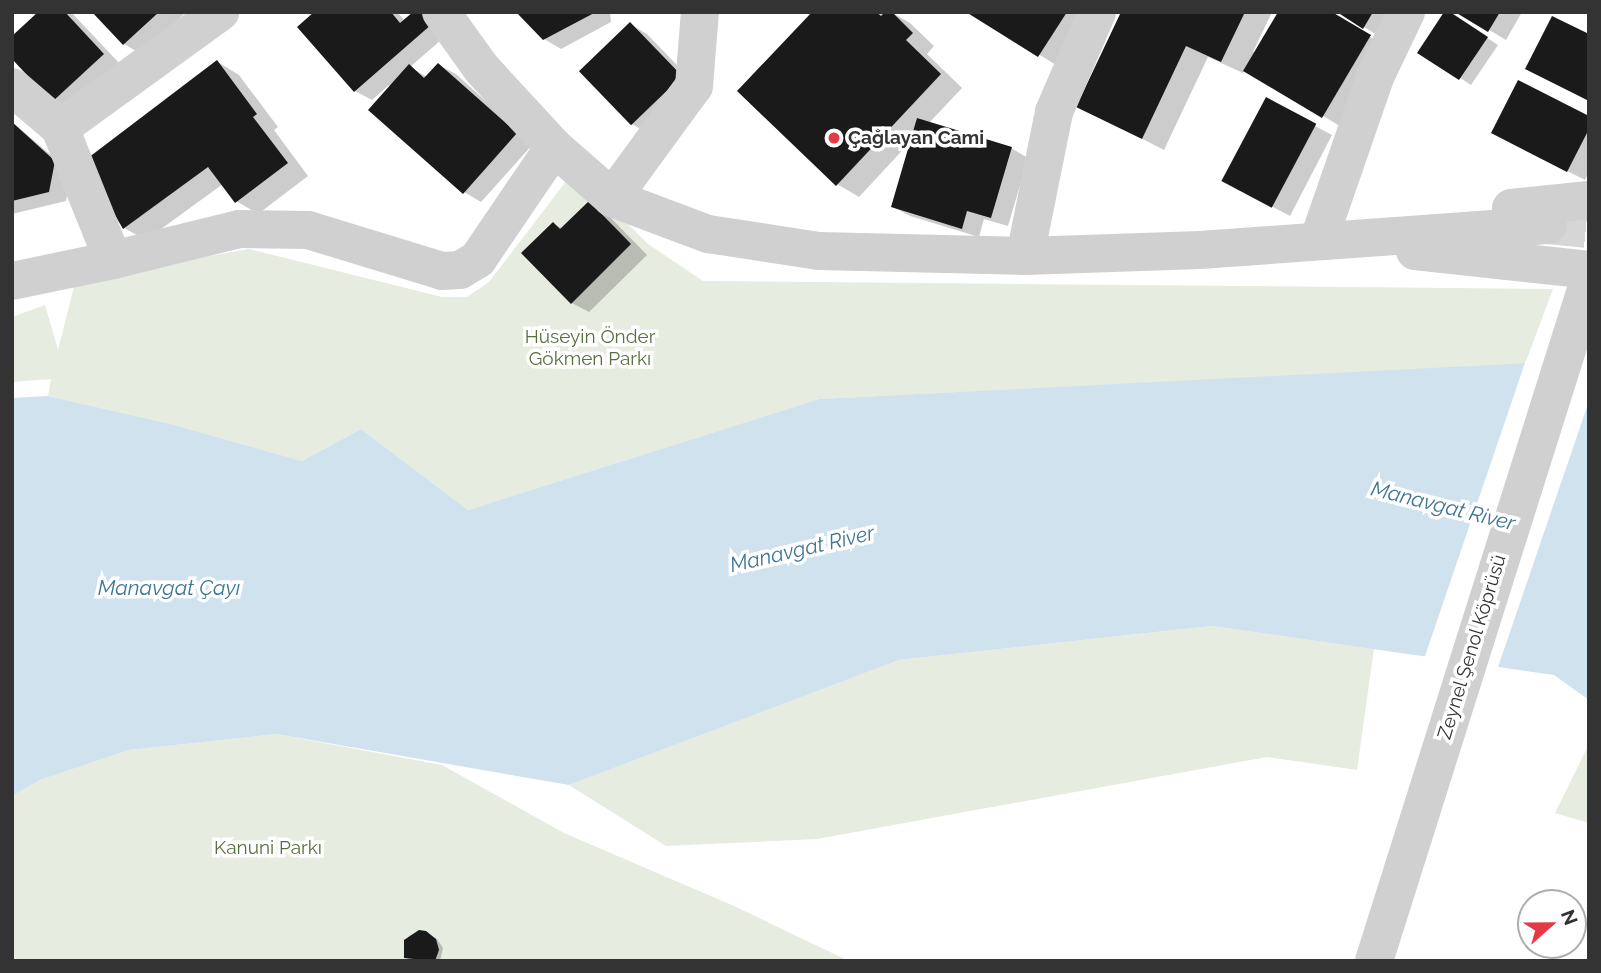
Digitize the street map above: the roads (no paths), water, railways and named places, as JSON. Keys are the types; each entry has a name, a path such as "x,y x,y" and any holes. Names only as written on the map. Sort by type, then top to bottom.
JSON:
{"street":[{"path":"60,128 219,12"},
{"path":"440,12 482,69 554,147 612,198 708,234 819,251 1025,256 1200,250 1320,239 1548,225"},
{"path":"612,198 694,86 700,12"},
{"path":"1025,256 1054,112 1097,12"},
{"path":"1320,239 1375,77 1406,12"},
{"path":"12,87 60,128 113,260"},
{"path":"12,281 239,229 308,230 442,271 460,270 478,259 554,147"},
{"path":"1320,239 1397,219 1589,200"},
{"path":"1320,239 1587,281"},
{"name":"Zeynel Şenol Köprüsü","path":"1374,961 1587,281"}],"water":[{"name":"Manavgat Çayı","path":"1589,360 1589,700 1554,675 1212,626 899,660 569,785 276,734 129,750 40,780 12,796 12,398 48,396 171,424 302,461 361,429 468,510 819,399"}],"tunnel":[{"path":"1548,225 1589,229"}],"place":[{"name":"Çağlayan Cami","path":"834,138"}],"park label":[{"name":"Hüseyin Önder Gökmen Parkı","path":"590,348"},
{"name":"Kanuni Parkı","path":"268,848"}],"water label":[{"name":"Manavgat River","path":"1443,506"},
{"name":"Manavgat River","path":"802,549"}]}
